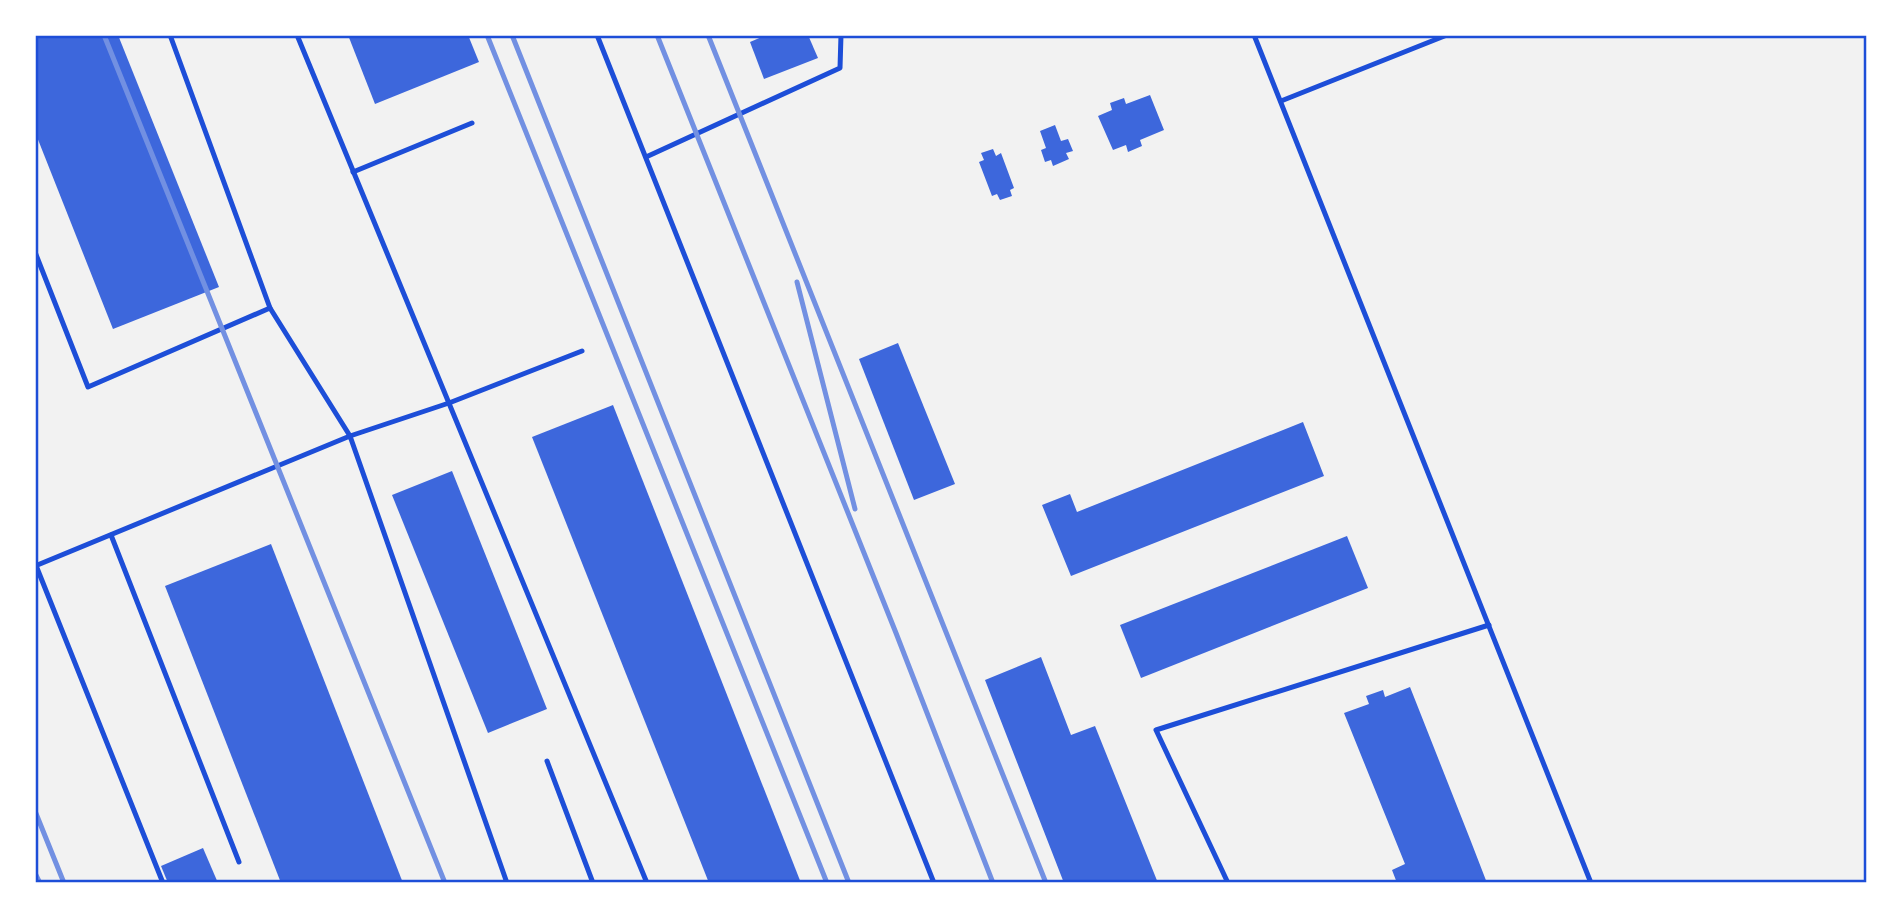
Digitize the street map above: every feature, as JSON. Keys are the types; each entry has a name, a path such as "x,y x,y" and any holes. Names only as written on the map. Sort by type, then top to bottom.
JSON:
{"lane":[{"path":"170,35 270,308 350,436 507,883"},
{"path":"297,35 647,883"},
{"path":"597,35 934,883"},
{"path":"646,157 840,68 841,35"},
{"path":"1254,35 1591,883"},
{"path":"1281,101 1447,35"},
{"path":"354,172 472,123"},
{"path":"35,252 88,387 270,308"},
{"path":"163,883 35,565 350,436 449,403 582,351"},
{"path":"111,535 239,862"},
{"path":"1228,883 1156,730 1489,625"},
{"path":"547,761 593,883"}],"building":[{"path":"35,35 118,35 219,287 113,329 35,132"},
{"path":"348,35 468,35 479,62 375,104"},
{"path":"766,35 808,35 818,58 764,79 750,42"},
{"path":"1150,95 1164,130 1140,140 1142,146 1128,152 1126,145 1113,150 1098,116 1112,110 1110,103 1124,98 1126,104"},
{"path":"1055,125 1061,141 1068,139 1073,151 1066,153 1069,159 1053,166 1051,160 1045,162 1041,150 1046,148 1040,131"},
{"path":"993,149 996,156 1001,153 1014,188 1010,190 1012,196 1000,200 997,194 992,196 979,162 984,160 981,153"},
{"path":"898,343 955,484 914,500 859,359"},
{"path":"613,405 801,883 709,883 532,437"},
{"path":"1303,422 1324,476 1071,576 1042,505 1070,494 1077,512"},
{"path":"452,471 547,709 488,733 392,495"},
{"path":"1347,536 1368,588 1141,678 1120,625"},
{"path":"271,544 403,883 281,883 165,586"},
{"path":"1041,657 1071,735 1095,726 1158,883 1064,883 985,680"},
{"path":"1410,687 1487,883 1397,883 1392,870 1405,864 1344,713 1369,704 1366,696 1383,690 1385,697"},
{"path":"203,848 218,883 168,883 161,866"}],"railway":[{"path":"104,35 445,883"},
{"path":"487,35 827,883"},
{"path":"512,35 849,883"},
{"path":"657,35 993,883"},
{"path":"708,35 1046,883"},
{"path":"797,282 855,509"},
{"path":"35,811 64,883"},
{"path":"35,873 40,883"}]}
